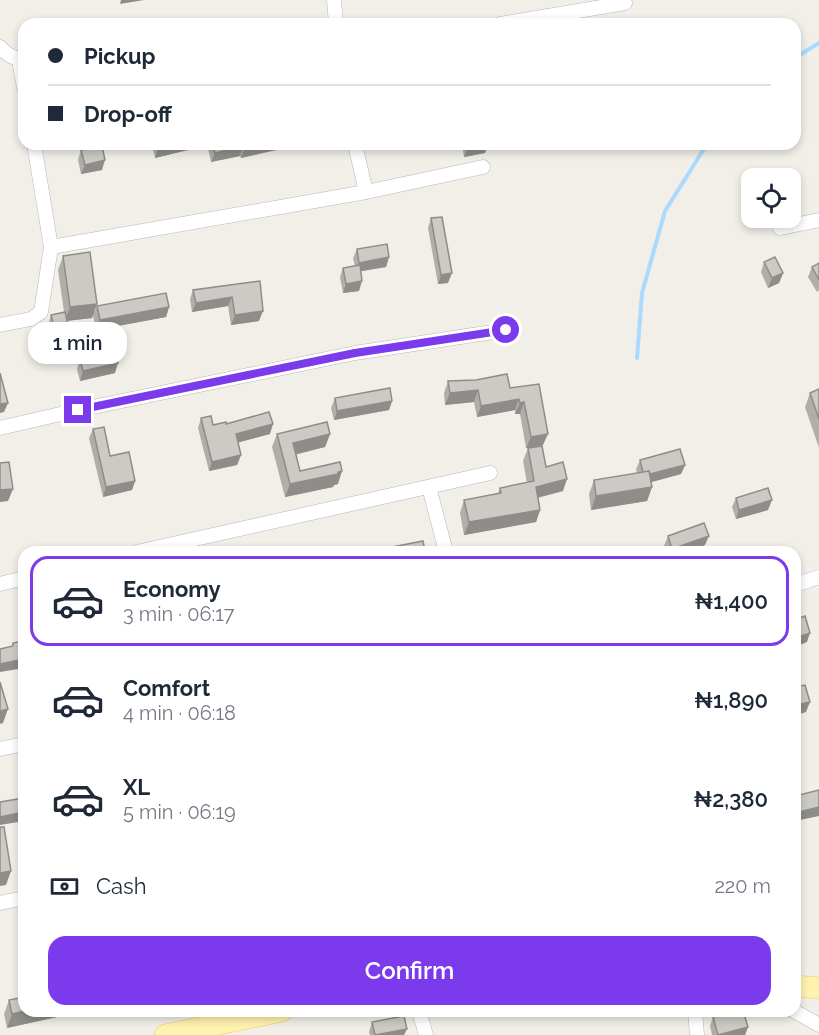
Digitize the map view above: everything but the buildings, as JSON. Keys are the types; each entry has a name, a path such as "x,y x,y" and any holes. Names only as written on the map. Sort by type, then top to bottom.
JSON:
{"main road":[{"path":"801,986 819,988"},
{"path":"165,1035 253,1017"}],"street":[{"path":"332,18 334,0"},
{"path":"536,18 625,3"},
{"path":"0,47 6,54 18,58"},
{"path":"0,325 31,319 41,312 51,247 35,150"},
{"path":"356,150 366,192"},
{"path":"51,247 366,192 483,167"},
{"path":"801,224 819,220"},
{"path":"0,428 355,353 506,330"},
{"path":"164,546 490,473"},
{"path":"429,487 444,546"},
{"path":"801,583 819,577"},
{"path":"0,584 18,580"},
{"path":"0,750 18,746"},
{"path":"0,903 18,899"},
{"path":"420,1017 426,1035"},
{"path":"695,1017 698,1035"},
{"path":"801,1017 814,1028"}],"waterway":[{"path":"801,54 819,43"},
{"path":"637,358 642,293 665,211 703,150"}],"route":[{"path":"78,410 355,353 506,330"}]}
